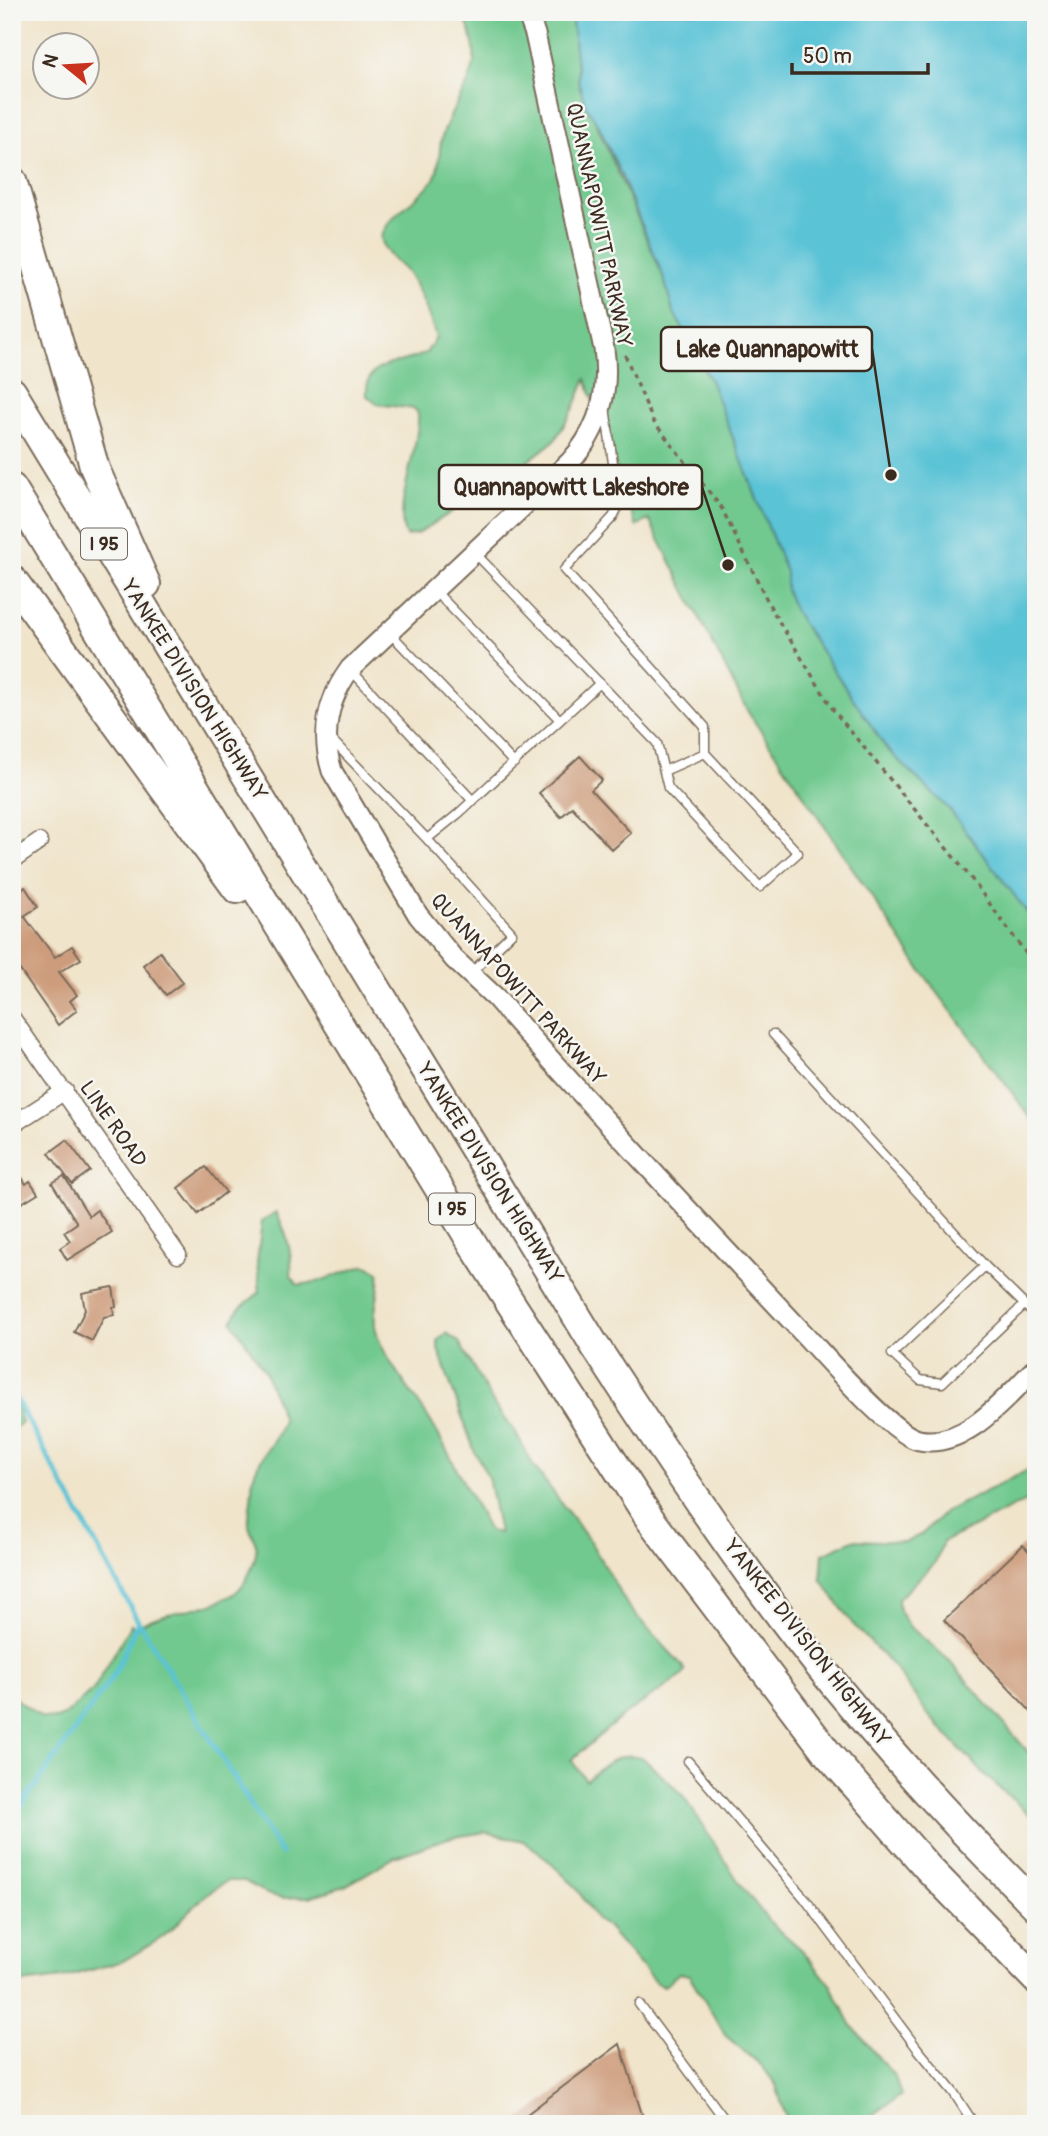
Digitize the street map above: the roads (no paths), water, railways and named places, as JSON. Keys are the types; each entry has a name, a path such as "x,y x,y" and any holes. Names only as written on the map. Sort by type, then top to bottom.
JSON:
{"highway":[{"path":"12,181 95,469 197,694"},
{"name":"YANKEE DIVISION HIGHWAY","path":"12,392 595,1346 680,1476 763,1593 935,1799 1036,1906"},
{"name":"I 95","path":"12,488 535,1345 658,1530 828,1754 928,1868 1036,1979"},
{"path":"12,580 287,960 350,1040"},
{"path":"935,1799 1036,1878"},
{"path":"1000,1943 1036,1998"}],"street":[{"name":"QUANNAPOWITT PARKWAY","path":"527,12 535,34 604,349 604,398 597,421 578,453 350,669 334,697 326,734 329,761 336,781 418,915 799,1328 896,1426 917,1440 942,1440 979,1423 1036,1368"},
{"path":"12,861 39,842"},
{"name":"LINE ROAD","path":"12,1018 178,1255"},
{"path":"12,1125 65,1091"}],"lane":[{"path":"474,552 657,743 667,789 760,887 798,853 705,753 705,727 564,569 613,517 620,505 604,398"},
{"path":"433,590 560,720"},
{"path":"389,632 514,763"},
{"path":"350,669 473,801"},
{"path":"427,839 473,801 600,683"},
{"path":"326,734 512,933 470,974"},
{"path":"664,771 705,753"},
{"path":"773,1034 985,1266 1036,1316"},
{"path":"985,1266 892,1354 920,1380 942,1382 1024,1305"},
{"path":"688,1761 805,1899 884,2006 954,2093 974,2124"},
{"path":"639,2004 729,2124"}],"water":[{"path":"571,12 1036,12 1036,924 949,809 887,749 796,614 786,590 786,572 710,380 673,311 664,278 622,177 599,126 586,106 579,84"}],"waterway":[{"path":"12,1392 138,1621 281,1854"},
{"path":"12,1819 115,1673 138,1621"}],"place":[{"name":"Lake Quannapowitt","path":"891,475"},
{"name":"Quannapowitt Lakeshore","path":"728,565"}]}
